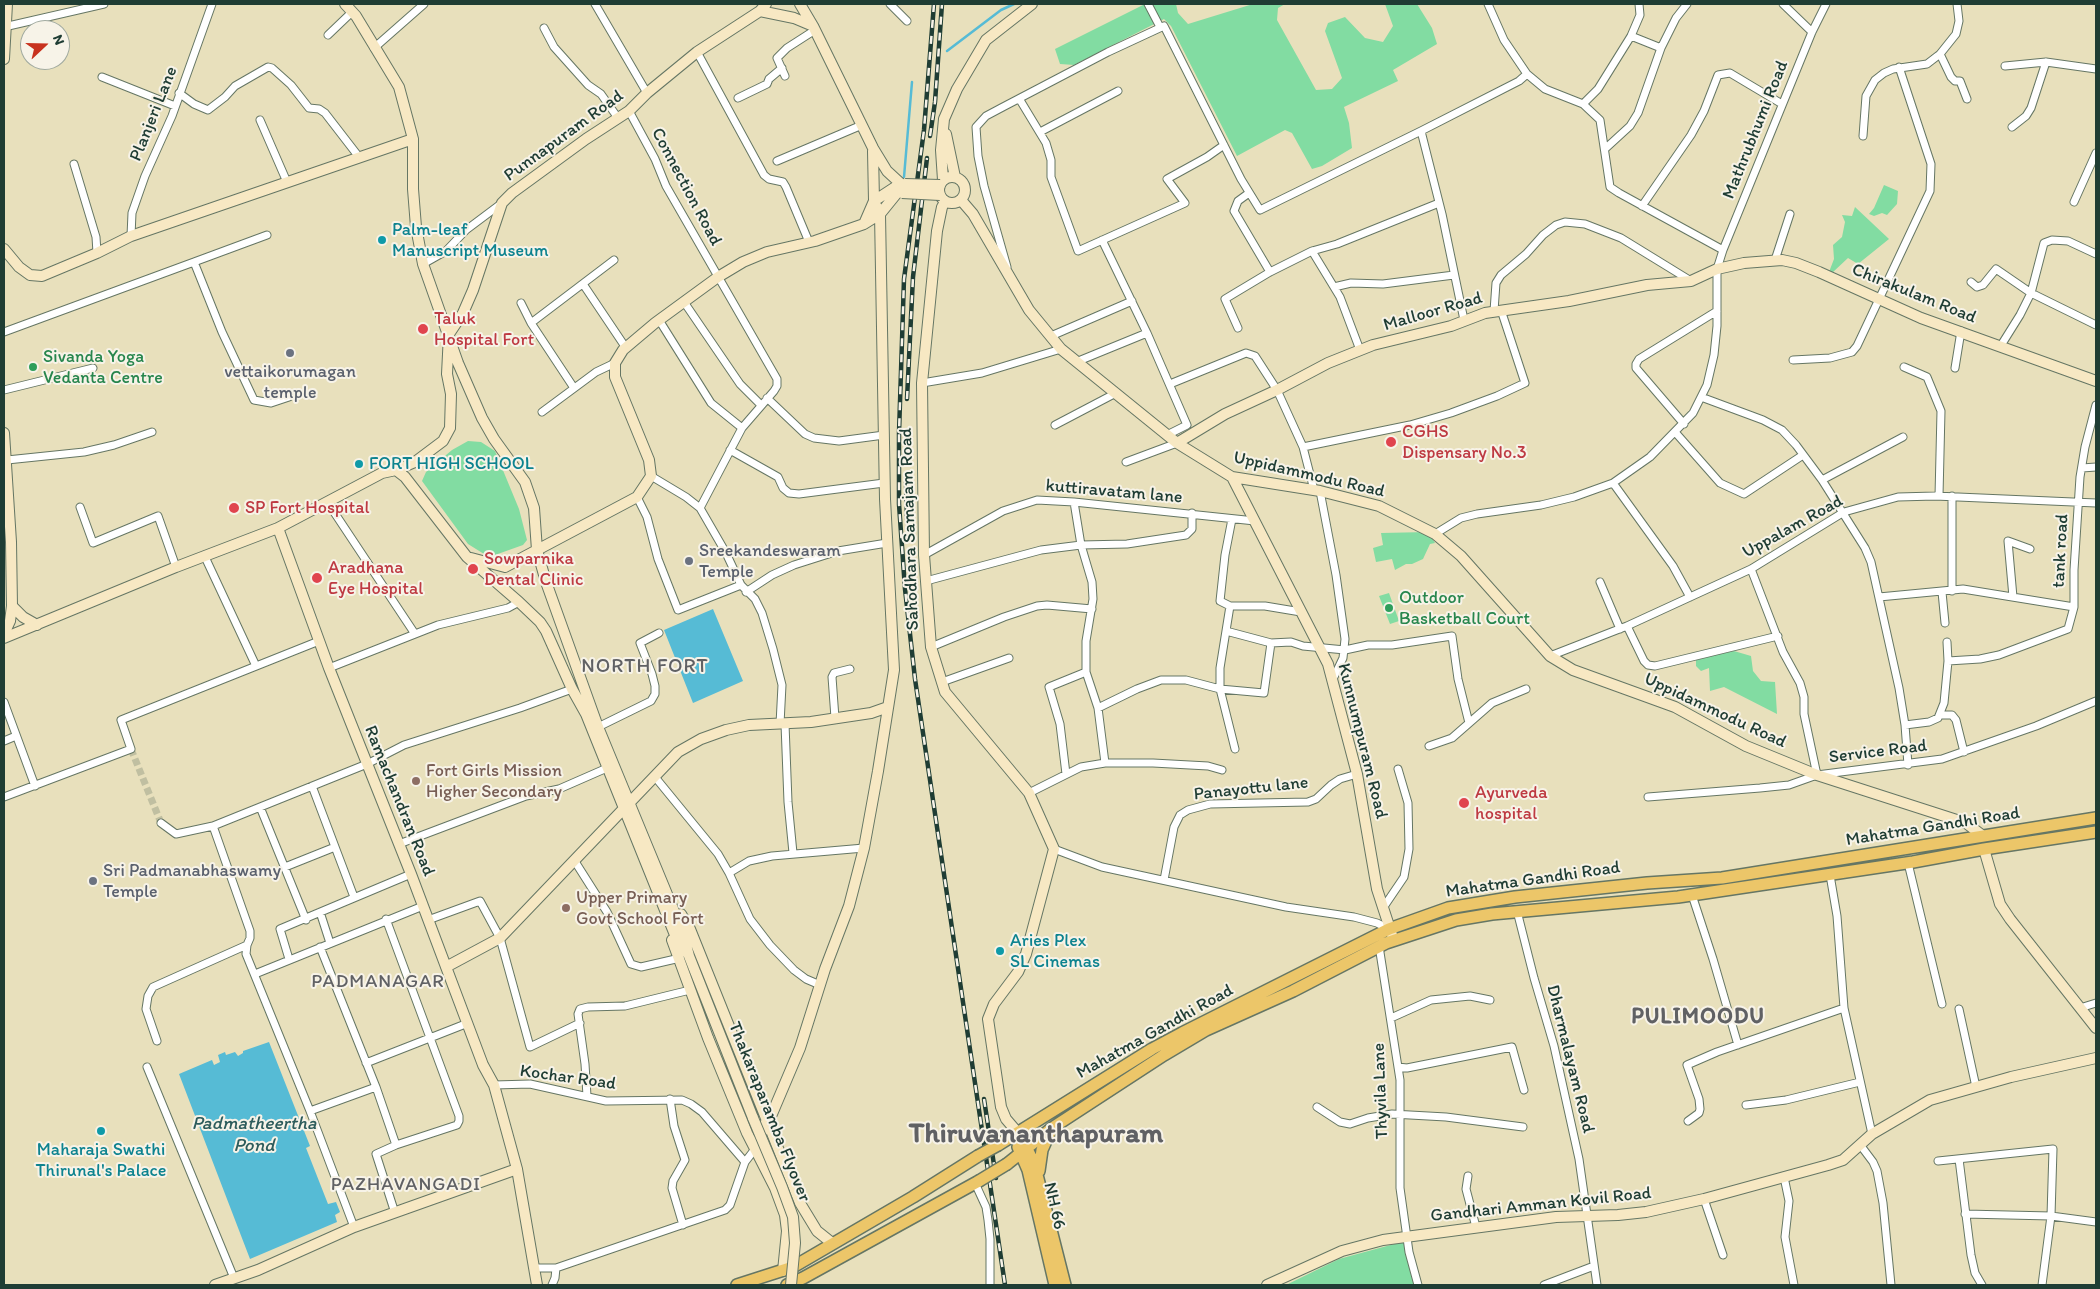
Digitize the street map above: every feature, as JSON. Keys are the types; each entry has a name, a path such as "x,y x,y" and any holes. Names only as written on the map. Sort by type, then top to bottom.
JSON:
{"main road":[{"name":"Mahatma Gandhi Road","path":"832,1243 1155,1054 1389,929 1428,914 1460,904 1648,883 1722,878 2096,818"},
{"name":"Mahatma Gandhi Road","path":"977,1182 1007,1164 1052,1128 1155,1054 1293,991 1379,946 1456,920 1517,911 1692,895 1908,863 2096,832"},
{"path":"1039,1180 1042,1150 1052,1128"},
{"name":"NH 66","path":"1015,1135 1034,1163 1066,1285"},
{"name":"NH 66","path":"1024,1149 1055,1285"},
{"path":"787,1285 803,1282 977,1182"},
{"path":"737,1285 783,1271 832,1243"}],"street":[{"path":"4,59 7,4"},
{"path":"5,26 104,4"},
{"name":"Planjeri Lane","path":"131,236 132,213 180,93 212,4"},
{"path":"345,4 352,12 399,87 414,138 413,189 416,227 423,264 464,378 482,418 494,439 525,482 534,508 537,550 546,582 657,895 684,957"},
{"path":"374,48 424,4"},
{"path":"595,4 648,93"},
{"path":"800,4 814,28 873,148 899,188"},
{"path":"890,4 907,21"},
{"path":"963,197 953,204 942,190 941,150 944,120 957,89 986,40 1032,4"},
{"path":"1148,4 1160,27"},
{"path":"1488,4 1504,40 1528,74 1545,89 1583,104 1600,120 1606,148 1610,187 1723,250"},
{"path":"1583,104 1598,89 1631,36 1640,14 1639,4"},
{"path":"1606,148 1630,126 1638,113 1662,48 1676,18 1687,4"},
{"path":"1783,4 1812,32"},
{"name":"Mathrubhumi Road","path":"1435,534 1461,518 1541,505 1613,482 1650,457 1693,413 1707,385 1714,356 1717,269 1723,250 1812,32 1826,4"},
{"path":"1863,136 1866,96 1875,80 1884,73 1899,67 1927,64 1940,54 1956,34 1959,21 1957,4"},
{"path":"763,7 794,18 814,28"},
{"name":"Punnapuram Road","path":"449,334 463,313 473,290 502,203 512,193 586,138 629,110 697,52 763,7"},
{"path":"328,36 352,12"},
{"path":"1010,279 978,156 976,126 986,116 1160,27 1164,26 1224,145 1260,210 1421,131 1519,81 1528,74"},
{"path":"544,28 559,52 588,85 601,94 618,118"},
{"path":"785,76 777,58 814,28"},
{"path":"1631,36 1662,48"},
{"path":"697,52 764,174 769,178 783,182 809,242"},
{"path":"1940,54 1950,77 1960,81 1967,99"},
{"path":"2012,127 2026,116 2031,108 2046,62"},
{"path":"2005,66 2046,62 2096,69"},
{"path":"180,93 194,104 208,110 235,86 268,67 272,68 291,85 310,108 319,109 324,113 359,157"},
{"path":"1793,360 1830,358 1852,352 1857,346 1930,191 1932,178 1931,164 1899,67"},
{"path":"738,98 767,84 769,79 782,68"},
{"path":"1642,206 1691,135 1704,111 1718,76 1730,72 1782,104"},
{"path":"102,77 175,106"},
{"path":"1040,132 1118,90"},
{"path":"1020,100 1040,132 1050,154 1051,177 1078,251 1186,203 1167,179 1207,157 1224,145"},
{"name":"Connection Road","path":"629,110 655,158 666,186 775,375 777,386 767,398"},
{"path":"260,120 287,182"},
{"name":"Uppidammodu Road","path":"944,120 948,152 955,177 964,185 963,197 1030,310 1061,349 1177,443 1232,477 1317,491 1379,506 1435,534 1461,556 1550,656 1573,670 1675,707 1746,746 1817,775 1966,823 1983,836"},
{"path":"777,161 862,125"},
{"path":"1421,131 1439,203 1464,320"},
{"path":"4,249 19,267 30,275 42,276 97,253 131,236 414,138"},
{"path":"864,224 874,201 875,172 873,148"},
{"path":"2074,202 2096,153"},
{"path":"74,164 96,237 97,253"},
{"path":"875,172 881,181 899,188 942,190 955,177"},
{"path":"874,201 899,188"},
{"path":"542,412 596,372 615,363 626,348 659,320 718,277 743,262 766,252 809,242 864,224 880,214 899,188"},
{"name":"Sahodhara Samajam Road","path":"942,190 942,207 937,230 922,384 924,555 931,647 945,692 1029,793 1054,849"},
{"path":"1250,193 1238,201 1234,211 1270,272"},
{"path":"534,1268 556,1268 719,1212 730,1205 745,1162 755,1149 766,1122 769,1121 800,1048 820,984 849,906 864,848 894,670 884,483 880,214 874,201"},
{"path":"423,264 446,251 466,230 502,203"},
{"path":"1238,328 1225,299 1270,272 1312,251 1337,244 1439,203"},
{"path":"1776,260 1790,214"},
{"path":"1303,447 1435,418 1497,396 1525,382 1498,311 1496,283 1501,275 1556,225 1566,222 1585,224 1621,238 1691,280"},
{"path":"4,332 266,235"},
{"path":"1102,240 1147,333 1187,425 1167,435"},
{"path":"2000,347 2031,293 2044,243 2052,240 2068,241 2096,254"},
{"path":"1312,251 1334,287 1348,315 1360,350"},
{"path":"531,322 614,260"},
{"name":"Chirakulam Road","path":"1717,269 1744,263 1776,260 1796,263 1921,318 2096,380"},
{"path":"194,262 222,332 254,400 271,403 289,397"},
{"name":"Malloor Road","path":"1177,443 1225,414 1277,390 1328,363 1360,350 1498,311 1569,301 1647,285 1691,280 1717,269"},
{"path":"1971,282 1977,286 1983,285 1996,269 2031,293 2096,325"},
{"path":"1334,287 1351,283 1383,284 1454,275"},
{"path":"583,284 626,348"},
{"path":"1051,336 1132,301"},
{"path":"684,302 740,384 761,405"},
{"path":"521,303 531,322 574,388"},
{"path":"1684,424 1636,368 1636,364 1640,359 1717,312"},
{"path":"659,320 711,402 742,428"},
{"path":"1955,368 1961,331"},
{"path":"1076,362 1147,333"},
{"path":"4,638 176,567 278,528 303,513 328,503 382,473 396,470 415,462 443,441 450,428 451,394 447,374 449,334"},
{"path":"922,384 982,373 1061,349"},
{"path":"1170,384 1246,353 1255,356 1277,390 1303,447 1317,491 1336,576 1345,650 1333,679"},
{"path":"467,557 505,567 637,497 651,476 649,460 615,376 615,363"},
{"path":"1904,367 1927,377 1941,411 1939,496"},
{"path":"4,390 93,368"},
{"path":"1056,425 1116,393"},
{"path":"1701,397 1763,420 1782,430 1822,480 1844,512 1871,562 1899,688 1905,725 1908,765"},
{"path":"700,508 742,428 767,398 805,434 814,438 839,441 884,435"},
{"name":"tank road","path":"1879,598 1963,589 2074,607 2078,503 2085,447 2096,405"},
{"path":"7,460 84,452 114,445 152,432"},
{"path":"1675,432 1720,483 1744,494 1803,455"},
{"path":"4,433 7,460 12,606 10,621 4,634"},
{"path":"1822,480 1903,437"},
{"path":"1126,462 1177,443"},
{"path":"730,450 778,478 783,488 789,493 800,494 884,483"},
{"path":"2082,468 2096,467"},
{"path":"396,470 405,477 467,557 519,602 540,622 546,631 586,714 607,768 662,883 683,934 684,957 690,990 708,1038 755,1149 775,1188 785,1215 787,1231 783,1271"},
{"path":"651,476 686,497 700,508 722,546 741,585 755,599 758,606 773,649 782,686 788,802 793,853"},
{"name":"Kunnumpuram Road","path":"1232,477 1320,648 1333,679 1357,774 1377,889 1394,940"},
{"path":"1613,482 1673,566 1690,597"},
{"path":"1952,496 1952,591"},
{"name":"Uppalam Road","path":"1550,656 1623,627 1751,569 1844,512 1898,497 1952,496 2096,503"},
{"path":"637,497 647,517 658,559 678,610 741,585"},
{"name":"kuttiravatam lane","path":"924,555 1003,511 1046,499 1255,521"},
{"path":"1074,502 1081,545 1092,582 1092,609 1086,641 1086,672 1098,708 1105,763"},
{"path":"328,503 415,634"},
{"path":"80,507 93,543 158,516 176,567"},
{"path":"926,580 1041,550 1081,545 1127,544 1186,535 1192,529 1192,513"},
{"path":"1232,519 1220,598 1222,604 1230,606 1265,606 1301,612"},
{"name":"Ramachandran Road","path":"278,528 329,668 411,874 483,1065 494,1085 517,1170 537,1285"},
{"path":"2013,597 2008,541 2030,549"},
{"path":"746,592 772,575 794,565 838,551 887,543"},
{"path":"205,556 256,666"},
{"path":"1751,569 1783,652 1800,683 1804,697 1804,714 1817,775"},
{"path":"1600,582 1623,627 1644,661 1654,666 1778,636"},
{"path":"1942,592 1945,623"},
{"path":"329,668 438,625 508,608 519,602"},
{"path":"12,606 37,626"},
{"path":"931,647 1004,617 1038,606 1092,609"},
{"path":"1230,606 1220,690 1235,749"},
{"path":"1948,661 1980,660 1999,655 2068,629 2074,607"},
{"path":"1226,631 1271,643 1291,642 1320,648 1345,650 1368,645 1392,645 1452,636 1458,679 1469,723"},
{"path":"598,726 651,701 655,694 655,686 640,643 659,633"},
{"path":"4,797 131,749 121,720 319,640"},
{"path":"1905,725 1929,722 1935,720 1940,715 1944,703 1948,661 1946,642"},
{"path":"1098,708 1137,689 1161,680 1186,680 1220,690 1264,693 1271,643"},
{"path":"942,682 1010,658"},
{"path":"836,718 832,678 834,673 850,669"},
{"path":"1066,774 1060,724 1049,687 1086,672"},
{"path":"161,822 176,834 213,826 367,764 404,745 520,708 572,688"},
{"path":"1429,746 1452,738 1492,704 1526,689"},
{"name":"Service Road","path":"1648,797 1760,788 1789,784 1817,775 1908,765 1942,759 2096,700"},
{"path":"4,702 35,786"},
{"path":"446,966 500,938 678,752 701,739 726,730 749,725 783,724 836,718 871,713 888,707"},
{"path":"1940,715 1952,716 1956,720 1964,752"},
{"path":"4,741 16,736"},
{"path":"1029,793 1081,767 1105,763 1208,766 1222,770"},
{"path":"399,844 526,796 559,789 607,768"},
{"path":"1383,908 1404,877 1409,849 1408,803 1398,769"},
{"name":"Panayottu lane","path":"1164,880 1174,827 1180,815 1188,810 1210,804 1308,802 1324,794 1331,784 1357,774"},
{"path":"655,776 718,854 750,919 770,946 794,970 806,979 820,984"},
{"path":"312,786 354,897"},
{"path":"260,807 306,920"},
{"path":"213,826 250,931 246,954 310,1111 354,1228"},
{"path":"1983,836 1984,849 2000,904 2010,920 2096,1028"},
{"path":"285,867 335,847"},
{"path":"729,873 749,861 793,853 864,848"},
{"path":"1015,1135 1001,1106 988,1019 994,1004 1018,972 1026,954 1054,849 1102,867 1286,907 1354,917 1377,923 1389,929"},
{"path":"574,860 606,912 631,964 641,967 684,957"},
{"path":"1908,863 1942,1004"},
{"path":"289,959 280,929 306,920 354,897 411,874"},
{"path":"1830,875 1836,916 1844,1008 1872,1134"},
{"path":"662,883 690,929 800,1203 817,1231 832,1243"},
{"path":"1692,895 1714,959 1738,1044"},
{"path":"428,920 480,901 500,938 530,1047 580,1023"},
{"path":"255,974 386,919 423,906"},
{"name":"Dharmalayam Road","path":"1517,911 1554,1046 1579,1159 1596,1285"},
{"path":"320,912 330,943"},
{"path":"386,919 459,1116 457,1125 396,1145 376,1154 395,1213"},
{"path":"157,1040 146,1009 148,996 153,987 247,945"},
{"name":"Thyvila Lane","path":"1379,946 1398,1067 1400,1188 1407,1236 1418,1285"},
{"path":"320,947 376,1087 396,1145"},
{"name":"Thakaraparamba Flyover","path":"684,957 782,1186 793,1217 795,1243 792,1285"},
{"path":"587,1096 578,1014 580,1009 624,1006 690,990"},
{"path":"1391,1018 1431,1000 1470,996 1490,1000"},
{"path":"2080,1008 2096,1003"},
{"path":"1688,1121 1699,1113 1700,1108 1688,1065 1738,1044 1844,1008"},
{"path":"1959,1009 1976,1087"},
{"path":"366,1063 468,1024"},
{"path":"1398,1067 1407,1068 1512,1047 1524,1090"},
{"name":"Gandhari Amman Kovil Road","path":"1268,1285 1342,1251 1407,1236 1587,1215 1618,1215 1646,1212 1704,1199 1843,1160 1861,1146 1872,1134 1930,1100 2012,1077 2096,1058"},
{"path":"147,1067 235,1282"},
{"path":"1746,1105 1786,1100 1860,1082"},
{"name":"Kochar Road","path":"494,1085 530,1084 606,1101 648,1102 670,1099 682,1100 702,1112 745,1162"},
{"path":"310,1111 376,1087"},
{"path":"670,1099 674,1126 685,1160 673,1181 672,1188 682,1225"},
{"path":"1317,1107 1340,1122 1350,1124 1368,1118 1399,1115 1446,1117 1523,1127"},
{"path":"1861,1146 1877,1171 1883,1203 1892,1285"},
{"path":"1938,1161 2053,1149 2051,1216 2042,1285"},
{"path":"1959,1158 1971,1255 1975,1273 1982,1285"},
{"path":"215,1285 235,1282 354,1228 517,1170"},
{"path":"1468,1176 1466,1189 1476,1227"},
{"path":"1784,1177 1789,1201 1785,1237 1794,1285"},
{"path":"977,1182 986,1207 988,1220 990,1285"},
{"path":"1704,1199 1723,1255"},
{"path":"1965,1214 2051,1216 2096,1222"},
{"path":"1544,1285 1594,1266"},
{"path":"552,1285 556,1268"}],"green space":[{"path":"1145,4 1176,4 1178,13 1188,24 1253,4 1285,4 1278,8 1277,20 1316,90 1332,89 1342,78 1325,31 1328,23 1345,17 1365,38 1383,42 1393,26 1385,4 1417,4 1432,28 1437,44 1393,70 1398,81 1344,107 1349,123 1352,148 1322,166 1312,169 1292,133 1285,130 1237,156 1171,26 1164,19 1074,65 1060,64 1055,49"},
{"path":"1884,185 1898,191 1897,204 1887,215 1882,213 1874,216 1869,214 1874,208"},
{"path":"1855,207 1889,239 1858,264 1848,258 1832,273 1829,272 1834,259 1833,245 1842,237 1845,222 1842,215 1852,216"},
{"path":"468,441 481,442 495,451 519,509 527,540 523,545 495,555 484,554 468,544 422,481 426,472 452,450"},
{"path":"1428,532 1435,543 1430,544 1423,559 1412,564 1406,564 1395,570 1392,559 1376,562 1373,548 1383,545 1381,533"},
{"name":"Outdoor Basketball Court","path":"1389,593 1399,621 1390,624 1379,596"},
{"path":"1734,651 1751,656 1753,671 1761,681 1775,682 1777,714 1724,687 1710,691 1709,668 1701,671 1696,666 1696,659"},
{"path":"1409,1240 1417,1285 1286,1285 1339,1259"}],"water":[{"path":"713,609 743,681 693,703 664,630"},
{"name":"Padmatheertha Pond","path":"269,1042 310,1146 306,1148 328,1204 336,1202 340,1212 335,1215 337,1222 250,1259 179,1074 212,1060 214,1065 220,1062 218,1055 225,1052 226,1055 235,1052 238,1056 243,1051"}],"waterway":[{"path":"947,51 1001,10 1014,4"},
{"path":"904,177 912,82"}],"tunnel":[{"path":"131,749 161,823"}],"railway":[{"path":"934,4 924,130 904,279 899,433 899,504 905,589 915,679 1005,1285"},
{"path":"930,136 935,102 942,4"},
{"path":"907,399 913,277 927,158"},
{"path":"906,482 907,519"},
{"path":"984,1099 996,1178"}],"place":[{"name":"Palm-leaf Manuscript Museum","path":"382,240"},
{"name":"Taluk Hospital Fort","path":"423,329"},
{"name":"vettaikorumagan temple","path":"290,353"},
{"name":"Sivanda Yoga Vedanta Centre","path":"33,367"},
{"name":"CGHS Dispensary No.3","path":"1391,442"},
{"name":"FORT HIGH SCHOOL","path":"359,464"},
{"name":"SP Fort Hospital","path":"234,508"},
{"name":"Sreekandeswaram Temple","path":"689,561"},
{"name":"Sowparnika Dental Clinic","path":"473,569"},
{"name":"Aradhana Eye Hospital","path":"317,578"},
{"name":"Outdoor Basketball Court","path":"1389,608"},
{"name":"Fort Girls Mission Higher Secondary","path":"416,781"},
{"name":"Ayurveda hospital","path":"1464,803"},
{"name":"Sri Padmanabhaswamy Temple","path":"93,881"},
{"name":"Upper Primary Govt School Fort","path":"566,908"},
{"name":"Aries Plex SL Cinemas","path":"1000,951"},
{"name":"Maharaja Swathi Thirunal's Palace","path":"101,1131"}],"district":[{"name":"NORTH FORT","path":"645,667"},
{"name":"PADMANAGAR","path":"378,982"},
{"name":"PULIMOODU","path":"1698,1017"},
{"name":"Thiruvananthapuram","path":"1036,1135"},
{"name":"PAZHAVANGADI","path":"406,1185"}]}
